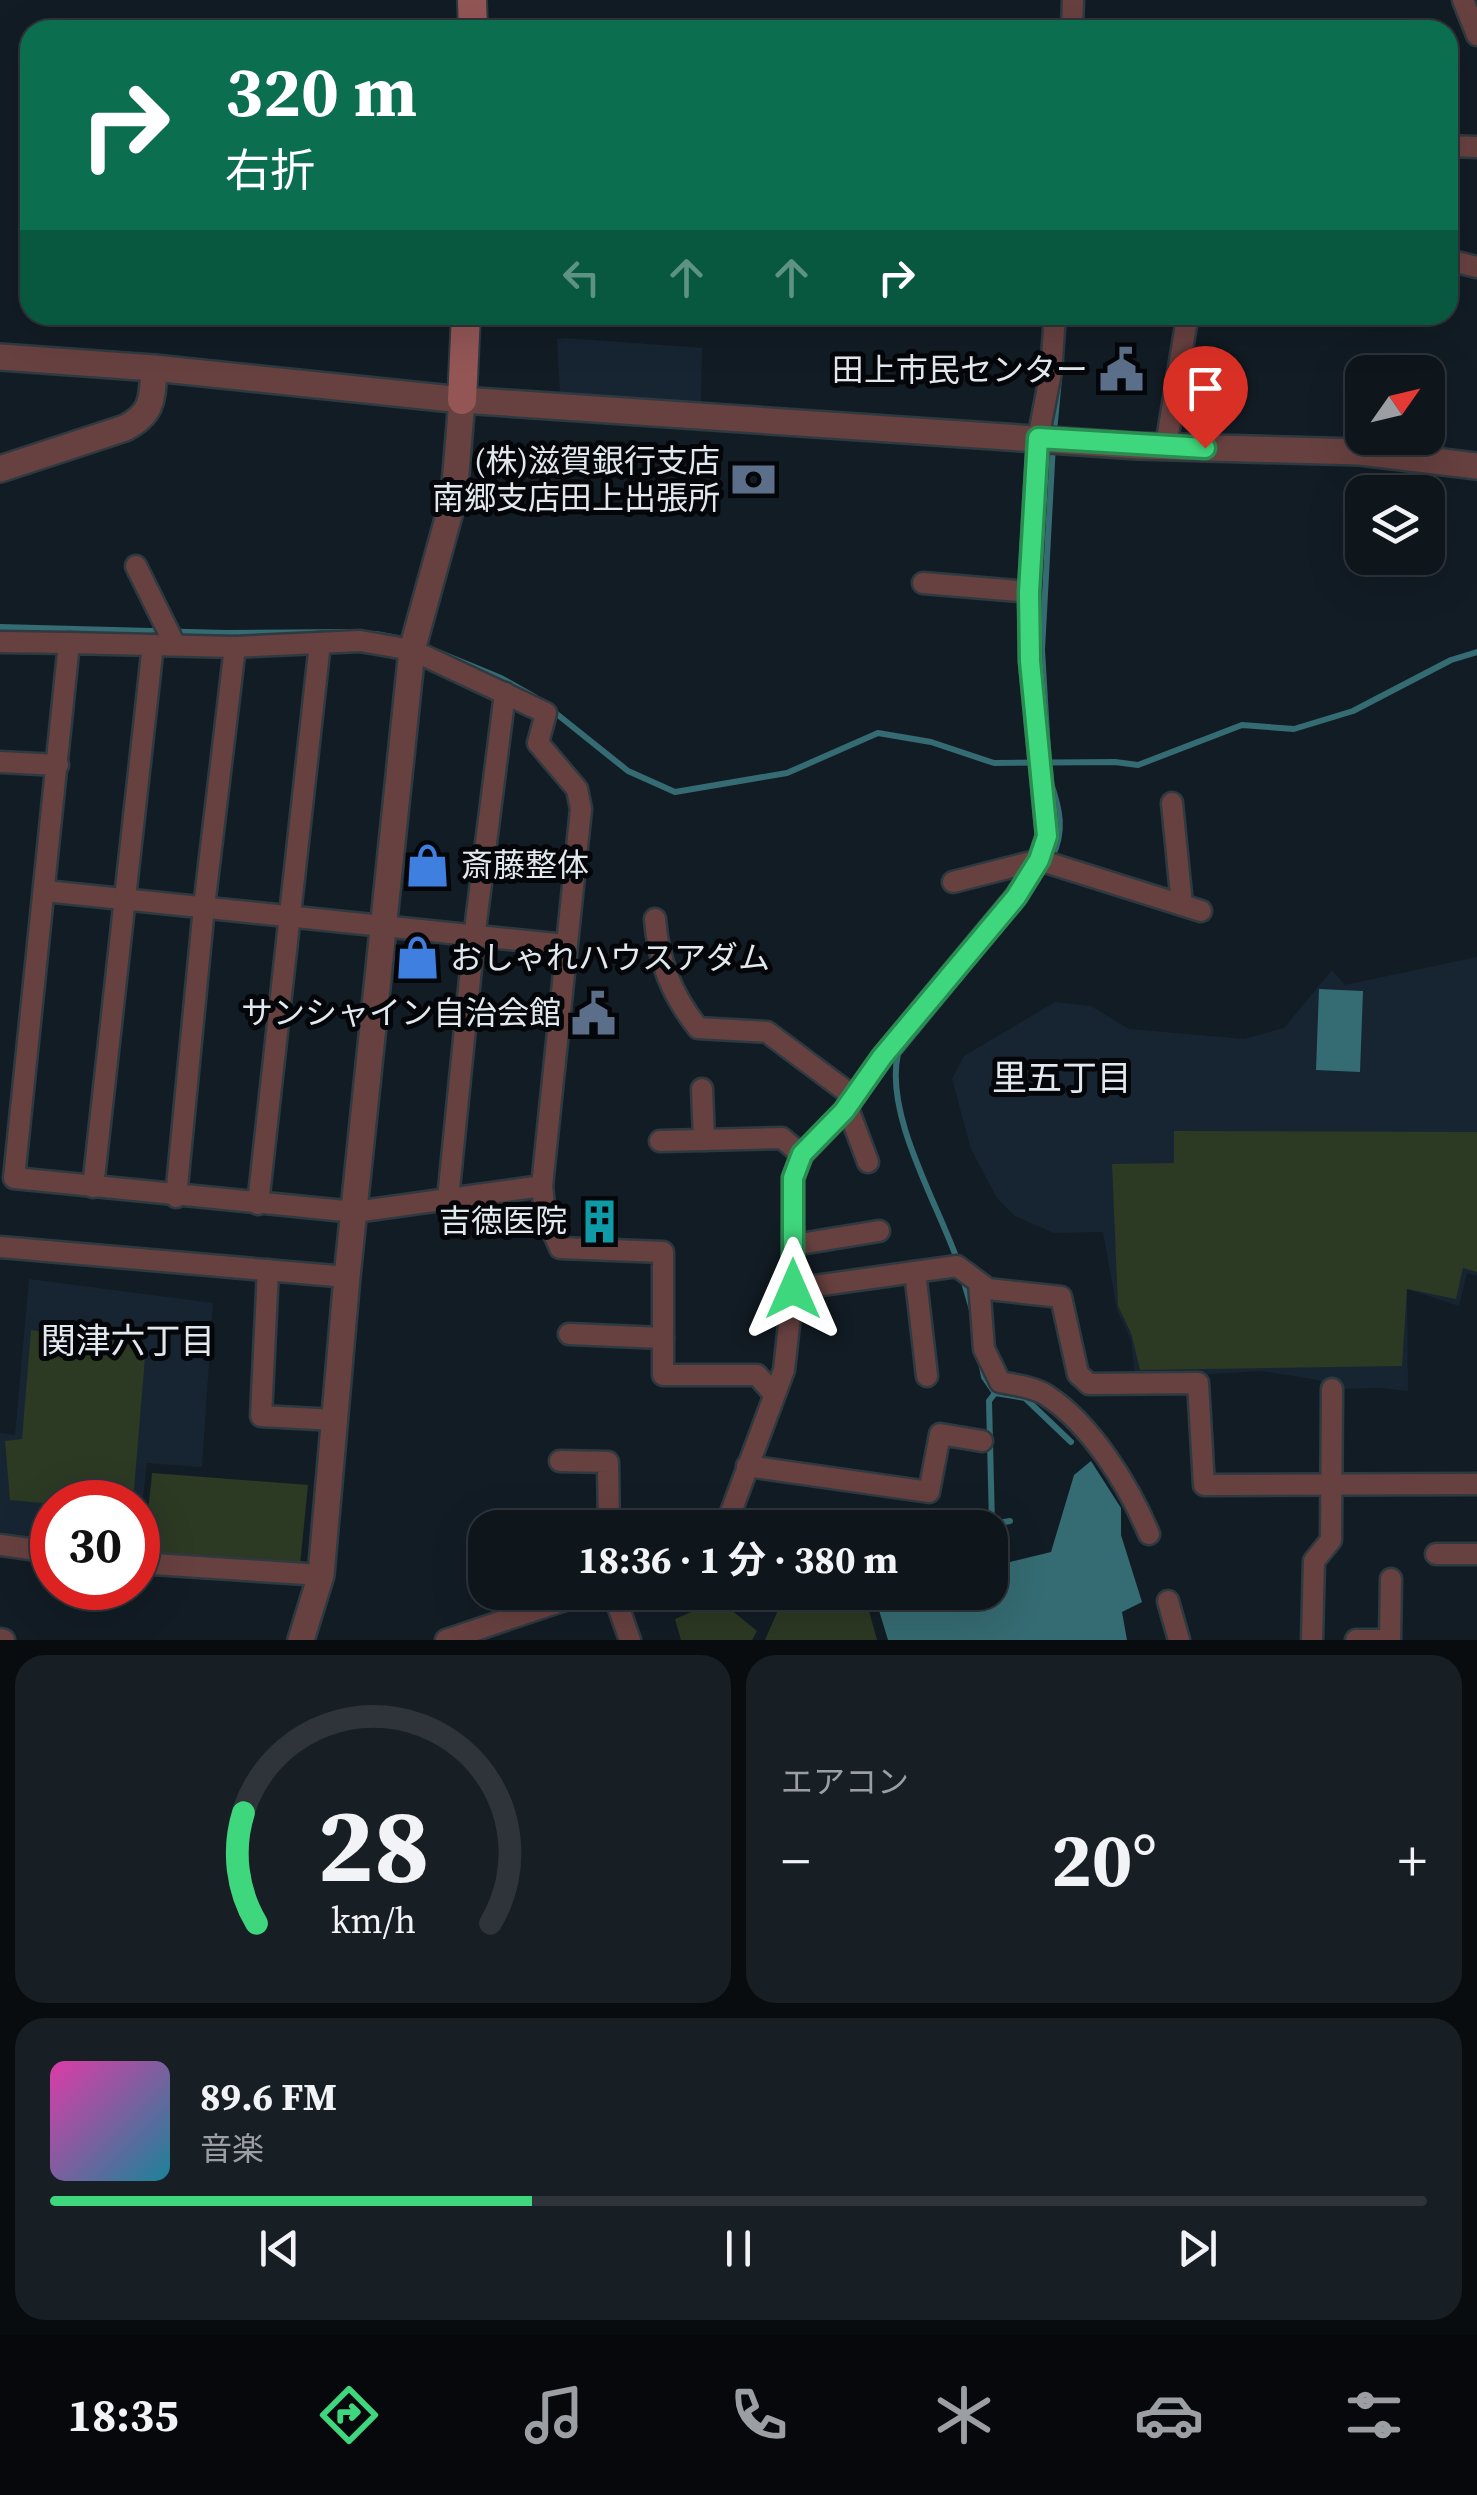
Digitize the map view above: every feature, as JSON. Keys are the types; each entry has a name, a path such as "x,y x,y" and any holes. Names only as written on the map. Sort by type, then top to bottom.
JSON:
{"main road":[{"path":"462,400 466,325"}],"street":[{"path":"731,1510 784,1370 793,1289 793,1178 802,1154 851,1101 882,1057 1016,897 1039,860 1047,836 1030,661 1029,592 1038,438 1051,372 1054,325"},
{"path":"1166,446 1186,325"},
{"path":"0,357 154,368 462,400 1166,446 1360,452 1477,466"},
{"path":"0,469 142,419 152,400 154,368"},
{"path":"301,1640 321,1575 346,1277 412,650 454,497 462,400"},
{"path":"136,566 175,645"},
{"path":"923,583 1029,592"},
{"path":"0,642 236,646 360,641 412,650 546,714 538,743 577,789 581,809 542,1186 545,1214 560,1248 663,1252 663,1375 757,1375 774,1394"},
{"path":"258,1204 320,642"},
{"path":"70,643 14,1178 355,1212 542,1186"},
{"path":"92,1187 152,645"},
{"path":"176,1196 204,906 236,646"},
{"path":"448,1199 474,938 505,693"},
{"path":"0,762 58,765"},
{"path":"953,882 1039,860 1192,908 1172,803"},
{"path":"45,891 566,945"},
{"path":"655,919 657,951 679,1004 698,1028 767,1032 851,1101 868,1162"},
{"path":"702,1089 704,1140"},
{"path":"660,1141 782,1138 802,1154"},
{"path":"794,1244 880,1230"},
{"path":"0,1247 346,1277"},
{"path":"793,1289 957,1266 988,1289 1061,1298 1078,1374 1088,1384 1198,1383 1204,1485 1477,1484"},
{"path":"268,1270 260,1416 336,1420"},
{"path":"915,1272 927,1376"},
{"path":"979,1283 984,1350 1000,1382 1044,1393 1093,1438 1136,1502 1149,1534"},
{"path":"569,1334 663,1338"},
{"path":"1312,1640 1314,1561 1331,1540 1332,1389"},
{"path":"747,1466 929,1492 940,1434 982,1441"},
{"path":"560,1461 608,1462 609,1510"},
{"path":"0,1545 30,1549"},
{"path":"1436,1554 1477,1554"},
{"path":"160,1565 321,1575"},
{"path":"1356,1640 1390,1640 1391,1579"},
{"path":"1168,1601 1178,1640"},
{"path":"446,1640 535,1610"},
{"path":"619,1610 630,1640"}],"shaded area":[{"path":"557,339 702,348 701,402 560,395"},
{"path":"1477,957 1477,1276 1467,1273 1459,1306 1407,1289 1408,1391 1332,1389 1318,1380 1263,1371 1135,1378 1131,1340 1117,1310 1103,1232 1054,1233 1015,1216 997,1198 971,1149 952,1079 964,1056 1055,1002 1091,1006 1129,1029 1244,1039 1284,1028 1332,970 1345,985"},
{"path":"29,1279 213,1303 202,1467 147,1463 145,1480 30,1480 30,1536 0,1532 0,1433 15,1435"}],"green space":[{"path":"1174,1131 1477,1132 1477,1272 1463,1268 1456,1299 1407,1289 1402,1366 1140,1370 1131,1333 1118,1306 1112,1164 1174,1163"},
{"path":"31,1330 146,1345 135,1480 30,1480 30,1502 10,1500 5,1441 22,1439"},
{"path":"152,1473 308,1485 300,1565 160,1554 160,1480 151,1480"},
{"path":"696,1610 731,1610 757,1631 752,1640 681,1640 675,1619"},
{"path":"778,1610 869,1610 877,1640 765,1640"}],"water":[{"path":"1319,989 1363,991 1360,1072 1316,1070"},
{"path":"1091,1461 1121,1508 1121,1535 1142,1602 1122,1612 1127,1640 888,1640 879,1610 1008,1610 1008,1563 1051,1552 1074,1475"}],"waterway":[{"path":"1054,432 1059,379"},
{"path":"1048,751 1042,650 1053,444"},
{"path":"0,627 354,632"},
{"path":"376,634 408,640"},
{"path":"438,652 535,697"},
{"path":"553,711 628,771 675,792 787,773 878,733 931,742 994,763 1138,765 1242,725 1294,729 1353,711 1451,660 1477,652"},
{"path":"1051,783 1060,820 1052,857"},
{"path":"958,1262 906,1131 896,1078 898,1054 1024,901"},
{"path":"963,1279 972,1310"},
{"path":"981,1362 984,1377 995,1393 1025,1398 1071,1442"},
{"path":"995,1393 989,1401 992,1524 1010,1521"}],"place":[{"name":"田上市民センター","path":"1121,370"},
{"name":"(株)滋賀銀行支店 南郷支店田上出張所","path":"753,479"},
{"name":"斎藤整体","path":"428,865"},
{"name":"おしゃれハウスアダム","path":"417,958"},
{"name":"サンシャイン自治会館","path":"594,1013"},
{"name":"吉徳医院","path":"600,1221"}],"district":[{"name":"里五丁目","path":"1062,1078"},
{"name":"関津六丁目","path":"128,1341"}],"route":[{"path":"793,1289 793,1178 802,1154 844,1111 882,1057 1016,897 1039,860 1047,836 1030,661 1029,592 1038,438 1205,448"}]}
